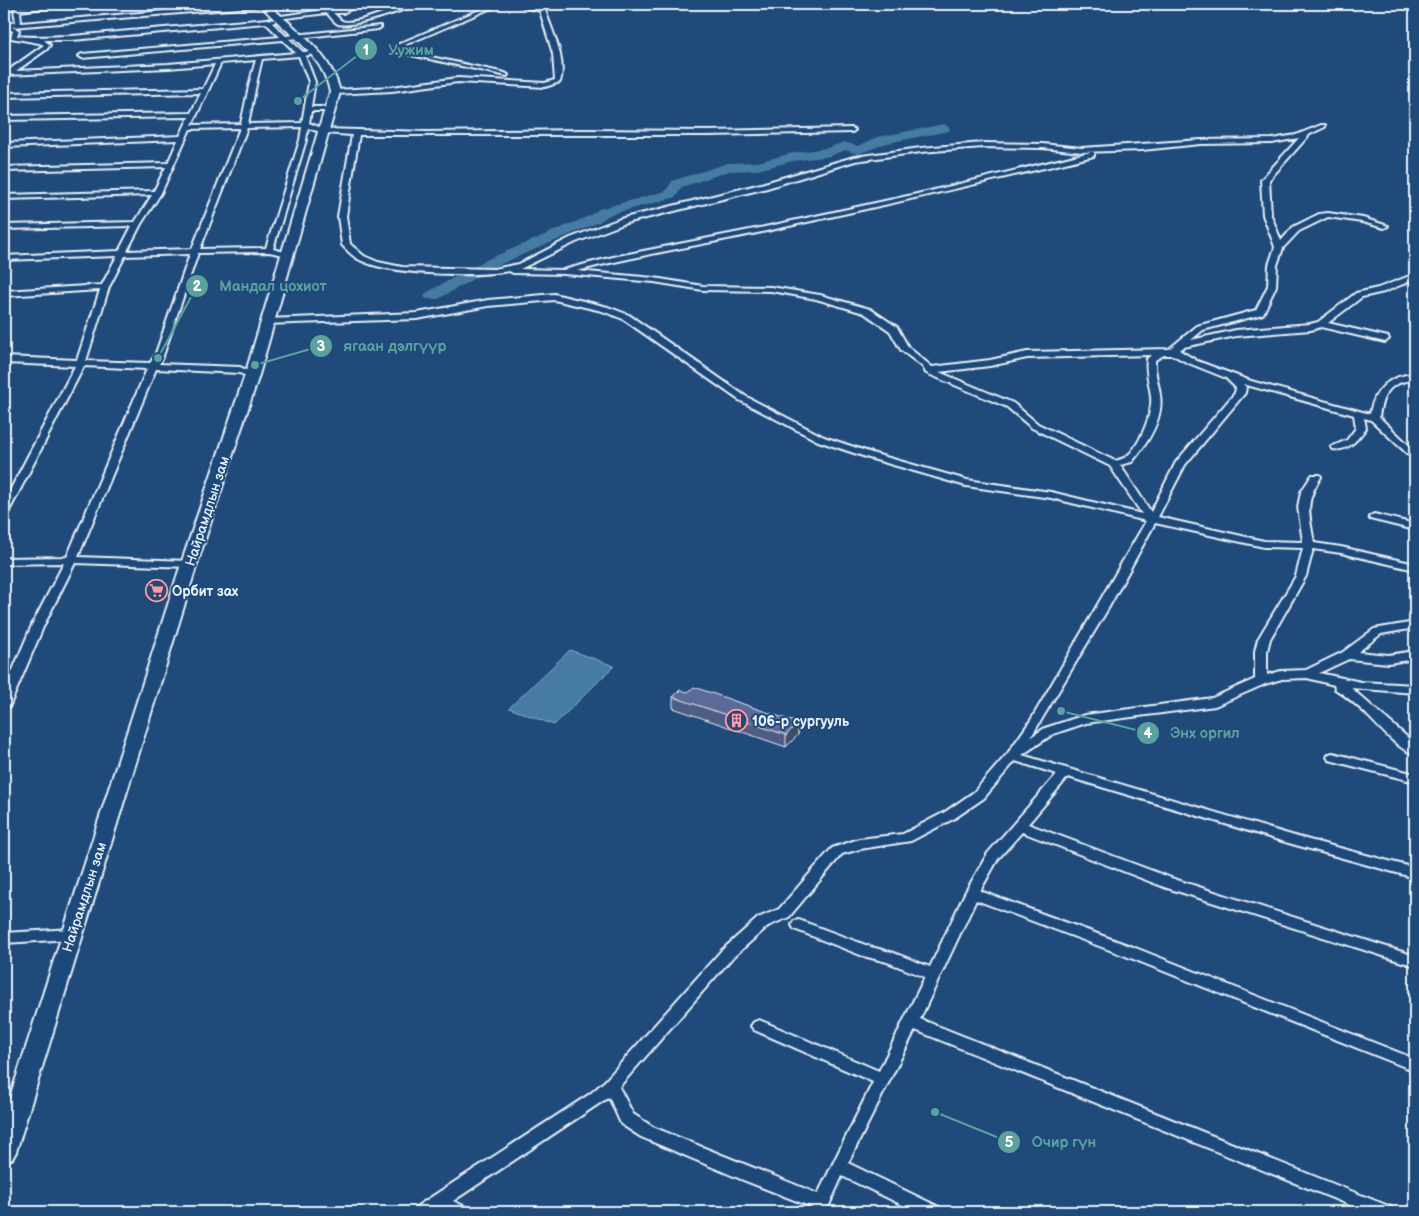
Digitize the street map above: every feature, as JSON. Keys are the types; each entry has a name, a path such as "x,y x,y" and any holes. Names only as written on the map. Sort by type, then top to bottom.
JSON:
{"main road":[{"path":"264,4 275,19 307,53 331,75 335,92"},
{"name":"Найрамдлын зам","path":"4,1152 189,564 252,375 335,92"}],"street":[{"path":"17,24 19,22 16,11 18,9 73,4"},
{"path":"4,26 264,4"},
{"path":"326,8 339,22 347,23 362,21 412,4"},
{"path":"498,4 404,43 396,48 396,51 505,74"},
{"path":"335,92 392,89 458,80 545,85 558,81 560,73 542,10 517,4"},
{"path":"38,40 275,19 334,5 350,6 377,16"},
{"path":"391,6 400,8"},
{"path":"4,26 15,29 13,37 47,43 46,48 26,59 6,75"},
{"path":"82,56 329,34 378,26"},
{"path":"6,75 145,68 307,53 312,82 304,140 269,250"},
{"path":"4,705 38,625 71,560 153,366 159,356 195,251 244,126 250,89 260,57"},
{"path":"4,511 81,362 105,287 136,224 157,193 190,127 194,114 219,62"},
{"path":"4,94 205,91"},
{"path":"308,109 330,109"},
{"path":"4,118 194,114"},
{"path":"190,127 305,125 323,131 356,133 710,133 852,130"},
{"path":"494,271 521,266 573,240 623,221 764,186 854,159 921,150 983,146 1042,146 1082,150 1218,142 1275,142 1291,140 1324,126"},
{"path":"356,133 342,216 346,245 361,258 386,267 402,269 563,272 654,280 703,288 771,289 817,297 867,311 894,329 904,348 927,366 929,370 1010,405 1035,426 1114,464 1124,483 1151,520"},
{"path":"1279,247 1268,215 1265,180 1308,133"},
{"path":"4,145 184,138"},
{"path":"563,272 613,259 926,194 1088,155 1148,147"},
{"path":"4,169 170,165"},
{"path":"4,196 157,193"},
{"path":"1181,345 1200,328 1260,312 1272,286 1273,265 1279,247 1296,229 1322,216 1347,216 1384,226"},
{"path":"4,227 136,224"},
{"path":"4,258 195,251 269,250 288,254"},
{"path":"1380,290 1400,280 1415,276"},
{"path":"1174,352 1174,348 1181,345 1236,333 1311,327 1322,324 1359,295 1380,290 1398,289 1415,283"},
{"path":"4,293 105,287"},
{"path":"267,322 417,316 515,300 554,297 565,299 605,309 626,317 742,398 821,439 872,456 966,483 1051,495 1151,520 1264,544 1309,544 1415,567"},
{"path":"1322,324 1385,339"},
{"path":"1114,464 1129,460 1148,433 1157,399 1149,370 1151,359 1162,352"},
{"path":"929,370 990,363 1027,355 1174,352 1230,376 1278,392 1374,418 1415,456"},
{"path":"4,360 240,370 252,375"},
{"path":"422,1212 596,1099 611,1086 668,1018 726,955 763,922 784,913 837,851 859,844 906,838 950,815 979,795 1012,756 1036,721 1166,494 1180,464 1240,393 1241,387 1230,376"},
{"path":"1374,418 1375,402 1392,382 1415,377"},
{"path":"1336,447 1350,442 1361,428 1358,414"},
{"path":"1261,681 1261,651 1264,639 1301,576 1309,544 1303,507 1306,492 1316,478"},
{"path":"1374,517 1415,527"},
{"path":"4,561 71,560 189,564"},
{"path":"1308,674 1346,655 1378,631 1415,625"},
{"path":"1346,655 1388,658 1415,655"},
{"path":"1012,756 1049,731 1085,719 1215,702 1261,681 1282,675 1308,674 1333,683 1355,696 1398,740 1415,750"},
{"path":"1333,683 1371,688 1415,689"},
{"path":"1012,756 1065,773 1415,873"},
{"path":"1333,757 1415,778"},
{"path":"611,1086 628,1118 647,1132 749,1175 820,1208 838,1166 911,1022 972,893 994,856 1065,773"},
{"path":"1020,826 1169,883 1415,961"},
{"path":"972,893 1128,951 1415,1065"},
{"path":"799,925 868,952 889,957 934,974"},
{"path":"4,938 72,934"},
{"path":"911,1022 1385,1212"},
{"path":"759,1026 882,1079"},
{"path":"838,1166 933,1212"},
{"path":"440,1202 460,1212"}],"water":[{"path":"570,650 614,666 554,725 509,708"}],"building":[{"path":"694,687 798,723 786,735 673,697 680,690 688,692"}],"waterway":[{"path":"432,296 491,263 594,219 604,212 671,194 677,184 728,167 758,166 793,157 830,152 844,146 858,150 883,140 944,128"}],"place":[{"name":"Уужим","path":"298,101"},
{"name":"Мандал цохиот","path":"158,358"},
{"name":"ягаан дэлгүүр","path":"255,365"},
{"name":"Орбит зах","path":"156,591"},
{"name":"Энх оргил","path":"1061,711"},
{"name":"106-р сургууль","path":"736,721"},
{"name":"Очир гүн","path":"935,1112"}]}
